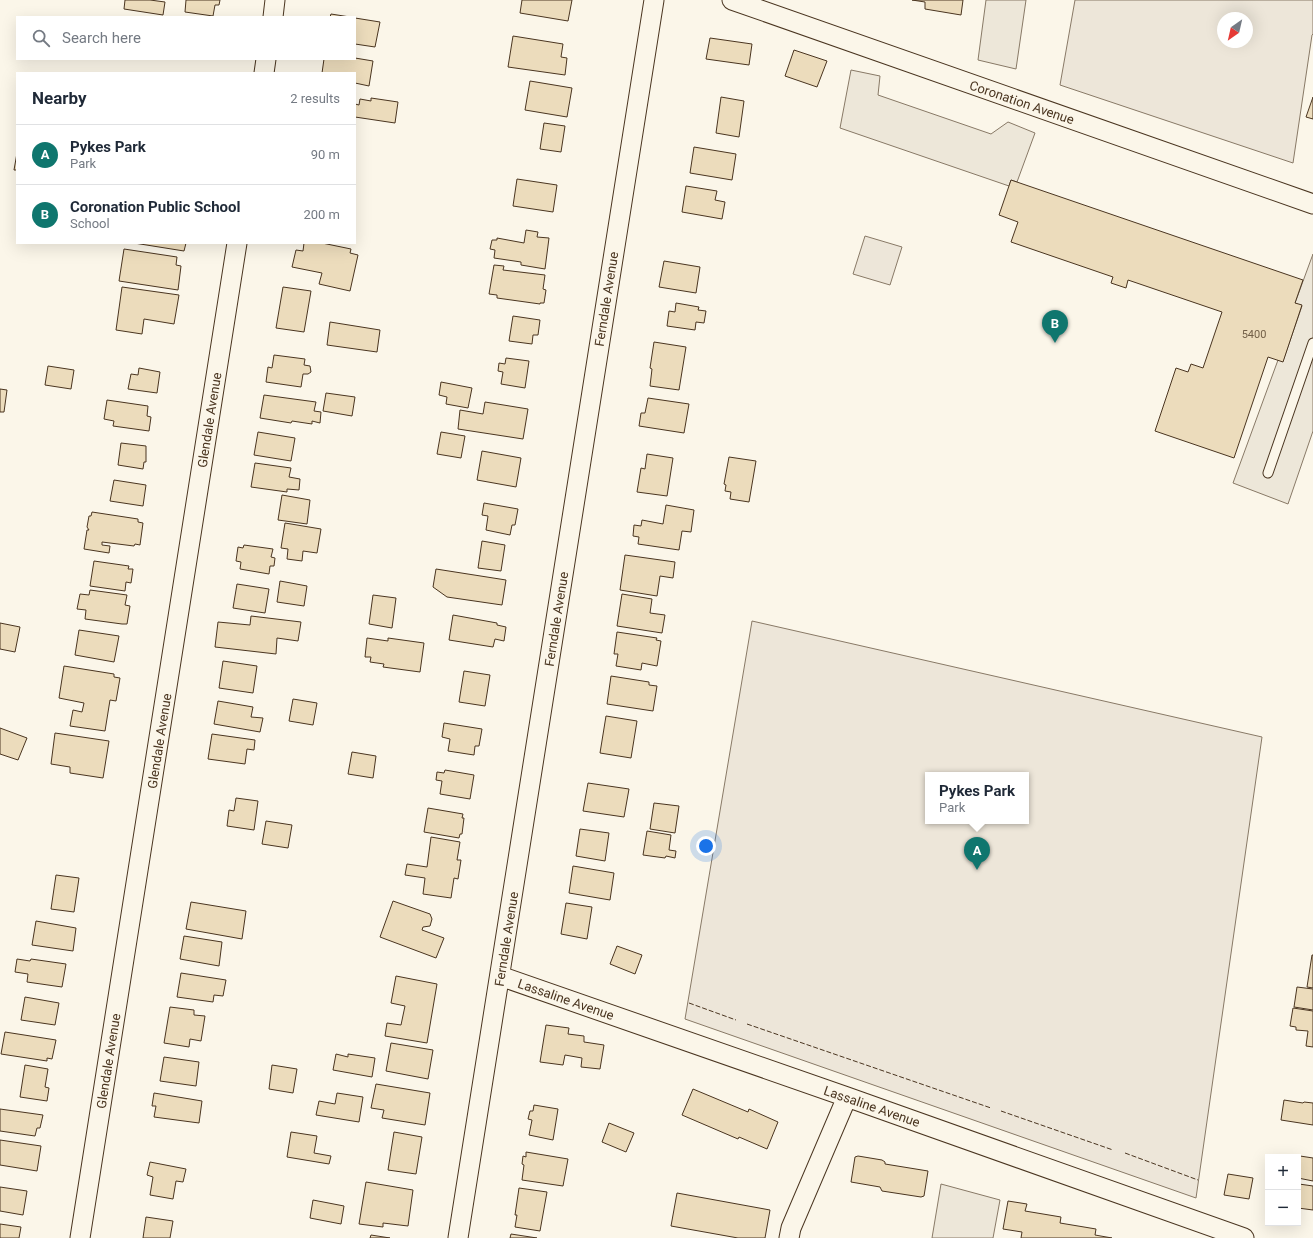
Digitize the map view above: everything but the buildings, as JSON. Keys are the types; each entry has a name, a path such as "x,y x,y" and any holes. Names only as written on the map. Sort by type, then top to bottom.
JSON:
{"street":[{"path":"273,16 275,0"},
{"name":"Ferndale Avenue","path":"458,1238 654,0"},
{"name":"Coronation Avenue","path":"732,0 1313,204"},
{"path":"264,72 266,60"},
{"name":"Glendale Avenue","path":"80,1238 237,244"},
{"name":"Lassaline Avenue","path":"500,976 1244,1238"},
{"path":"789,1238 791,1228 847,1097"}],"lane":[{"path":"1268,473 1313,343"}],"shaded area":[{"path":"986,0 1026,0 1016,69 978,60"},
{"path":"1075,0 1313,0 1313,34 1293,163 1060,85"},
{"path":"851,70 880,76 878,95 991,134 1008,122 1035,133 1017,182 1011,180 1009,186 840,128"},
{"path":"865,236 902,247 890,285 853,274"},
{"path":"1313,254 1313,431 1288,504 1233,483 1278,360 1283,361 1302,306 1295,303"},
{"path":"752,621 1262,737 1196,1198 685,1019"},
{"path":"941,1184 1000,1200 993,1238 932,1238"}],"fence":[{"path":"689,1003 736,1020"},
{"path":"747,1024 991,1108"},
{"path":"1001,1111 1113,1150"},
{"path":"1125,1153 1198,1180"}],"place":[{"name":"Coronation Public School","path":"1055,343"},
{"name":"Pykes Park","path":"977,870"}]}
